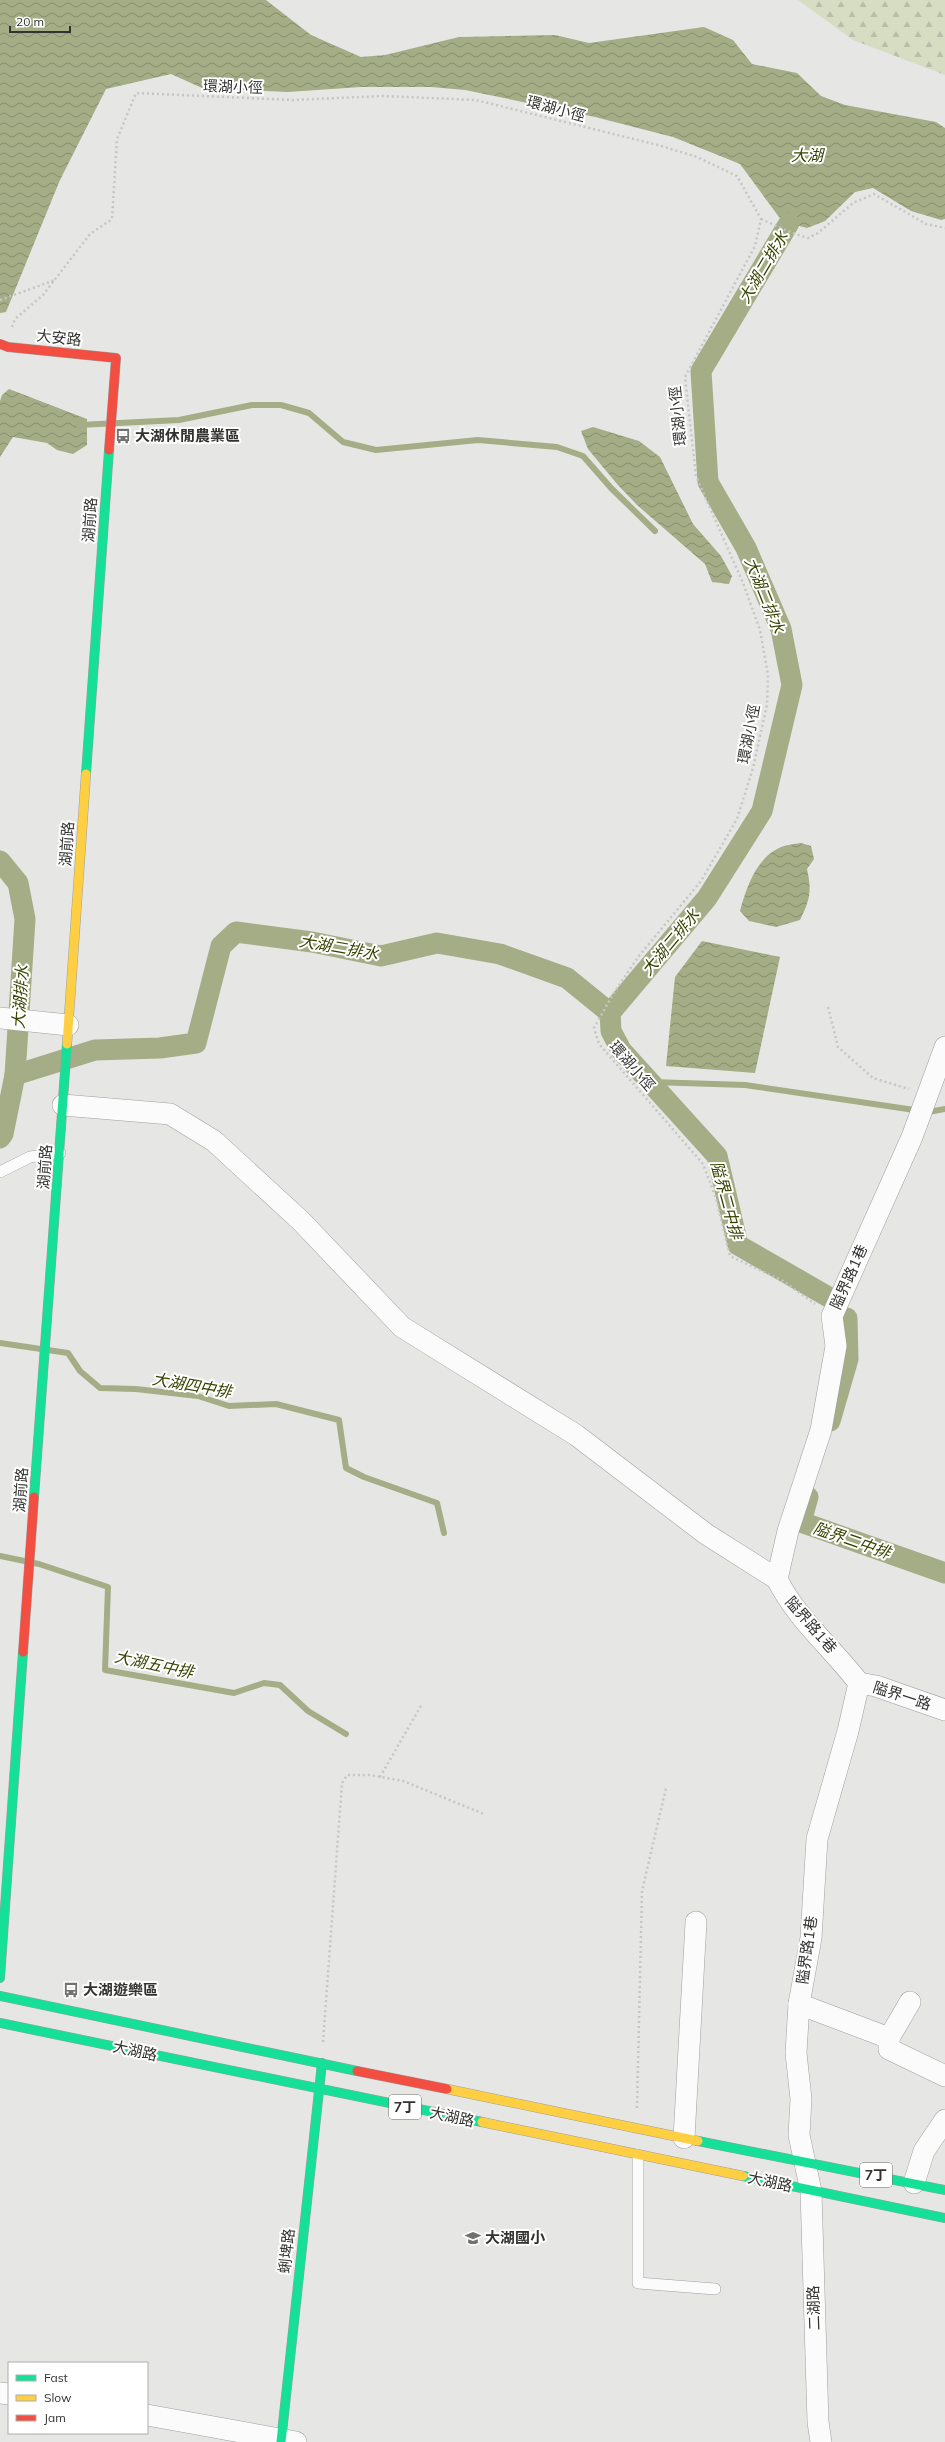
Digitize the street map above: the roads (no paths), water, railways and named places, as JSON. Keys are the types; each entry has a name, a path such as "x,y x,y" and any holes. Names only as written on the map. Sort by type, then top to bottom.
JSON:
{"street":[{"name":"大安路","path":"4,345 116,358"},
{"name":"湖前路","path":"0,1978 116,358"},
{"path":"0,1018 68,1025"},
{"name":"隘界路1巷","path":"808,2175 799,2135 801,2099 796,2053 799,2004 811,1938 817,1839 848,1731 859,1683 840,1658 787,1599 777,1579 788,1532 821,1430 836,1346 832,1316 912,1137 945,1047"},
{"path":"63,1105 170,1114 214,1141 301,1221 402,1327 576,1435 706,1534 777,1579"},
{"name":"隘界一路","path":"859,1683 876,1686 945,1710"},
{"path":"684,2138 696,1922"},
{"name":"大湖路","path":"0,1996 684,2138 808,2175"},
{"path":"910,2002 889,2038 889,2049 945,2076"},
{"path":"799,2004 889,2038"},
{"name":"大湖路","path":"0,2023 638,2155 808,2175"},
{"name":"蜊埤路","path":"286,2441 318,2090 322,2063"},
{"path":"914,2183 924,2151 945,2120"},
{"name":"7丁","path":"808,2175 914,2183 945,2190"},
{"name":"7丁","path":"808,2175 945,2218"},
{"name":"二湖路","path":"808,2175 818,2422 822,2442"},
{"path":"148,2415 286,2441"}],"lane":[{"path":"0,1172 30,1157 60,1153"},
{"path":"638,2155 638,2283 715,2289"}],"water":[{"name":"大湖","path":"0,0 266,0 311,35 361,57 385,55 459,37 555,35 589,43 704,27 733,40 752,64 797,73 821,96 845,105 936,122 945,128 945,219 941,220 911,211 873,188 855,192 825,221 807,228 789,223 779,217 740,164 673,137 595,117 465,90 431,87 361,87 288,92 202,88 171,74 106,89 60,180 6,312 0,313"},
{"path":"9,389 87,419 87,445 73,454 57,450 47,443 13,437 0,457 0,401 2,395"},
{"path":"593,427 639,441 660,457 693,524 721,556 732,576 729,584 712,582 705,564 637,505 617,484 588,449 581,431"},
{"path":"801,843 811,846 814,859 807,869 810,890 806,907 800,920 776,927 749,921 740,911 745,893 758,867 763,860 777,849"},
{"path":"702,941 780,957 755,1073 666,1066 675,977"}],"waterway":[{"name":"大湖二排水","path":"610,1013 707,898 762,811 792,685 781,629 746,548 708,482 701,371 789,223"},
{"path":"79,425 179,420 252,405 281,405 309,413 343,442 376,450 478,440 557,447 583,456 611,488 655,531"},
{"name":"大湖排水","path":"0,861 18,883 25,919 15,1075 3,1134 0,1138"},
{"name":"大湖二排水","path":"15,1075 95,1050 160,1048 196,1043 221,946 236,932 312,942 381,956 437,943 500,954 567,978 610,1013"},
{"name":"隘界二中排","path":"610,1013 611,1031 621,1050 717,1156 738,1245 832,1299"},
{"path":"651,1082 745,1085 928,1112 945,1109"},
{"name":"隘界二中排","path":"830,1421 848,1359 847,1318"},
{"name":"大湖四中排","path":"0,1343 68,1353 80,1371 100,1388 136,1389 198,1396 229,1406 276,1404 339,1420 346,1468 364,1477 437,1503 444,1533"},
{"name":"隘界二中排","path":"808,1497 801,1522 945,1573"},
{"name":"大湖五中排","path":"0,1556 39,1564 108,1587 105,1670 234,1693 264,1683 280,1685 308,1711 346,1734"}],"place":[{"name":"大湖休閒農業區","path":"123,436"},
{"name":"大湖遊樂區","path":"71,1990"},
{"name":"大湖國小","path":"473,2238"}]}
